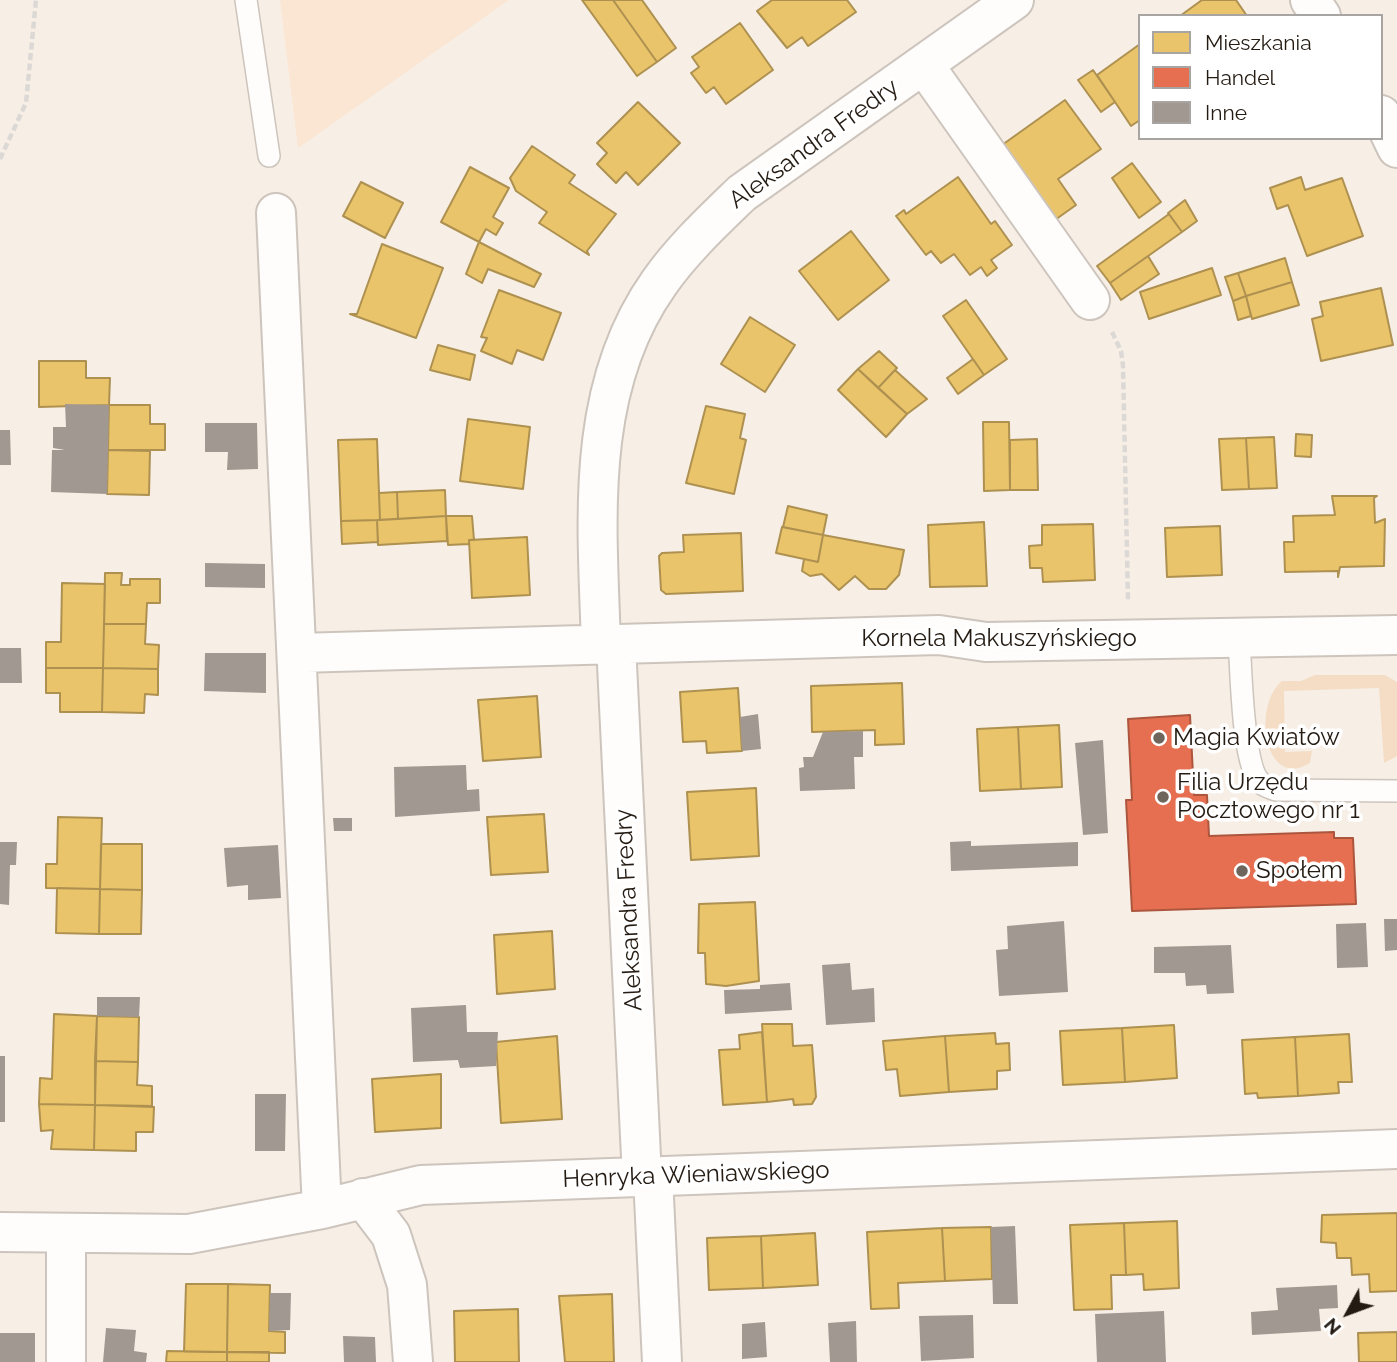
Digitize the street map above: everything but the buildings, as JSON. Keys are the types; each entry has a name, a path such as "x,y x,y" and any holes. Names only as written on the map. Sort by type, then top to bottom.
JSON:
{"street":[{"name":"Aleksandra Fredry","path":"662,1362 596,498 603,420 622,352 658,284 706,228 742,193 1014,0"},
{"path":"924,65 1090,300"},
{"path":"1383,120 1397,148"},
{"path":"276,213 322,1209"},
{"name":"Kornela Makuszyńskiego","path":"298,653 939,635 986,642 1397,635"},
{"name":"Henryka Wieniawskiego","path":"0,1232 190,1234 322,1209 421,1185 1397,1149"},
{"path":"363,1198 391,1235 407,1285 413,1362"},
{"path":"66,1234 66,1362"}],"lane":[{"path":"246,0 268,156"},
{"path":"1239,638 1247,746 1251,767 1260,783 1286,791 1397,791"}],"path":[{"path":"0,159 26,103 36,0"},
{"path":"1090,300 1121,351 1129,640"}],"shaded area":[{"path":"280,0 509,0 298,148"},
{"path":"1315,675 1385,675 1397,682 1397,756 1384,763 1379,688 1284,691 1285,752 1312,751 1310,763 1294,768 1282,765 1273,756 1268,742 1267,708 1282,681 1301,681"}],"place":[{"name":"Magia Kwiatów","path":"1159,738"},
{"name":"Filia Urzędu Pocztowego nr 1","path":"1163,797"},
{"name":"Społem","path":"1242,871"}]}
